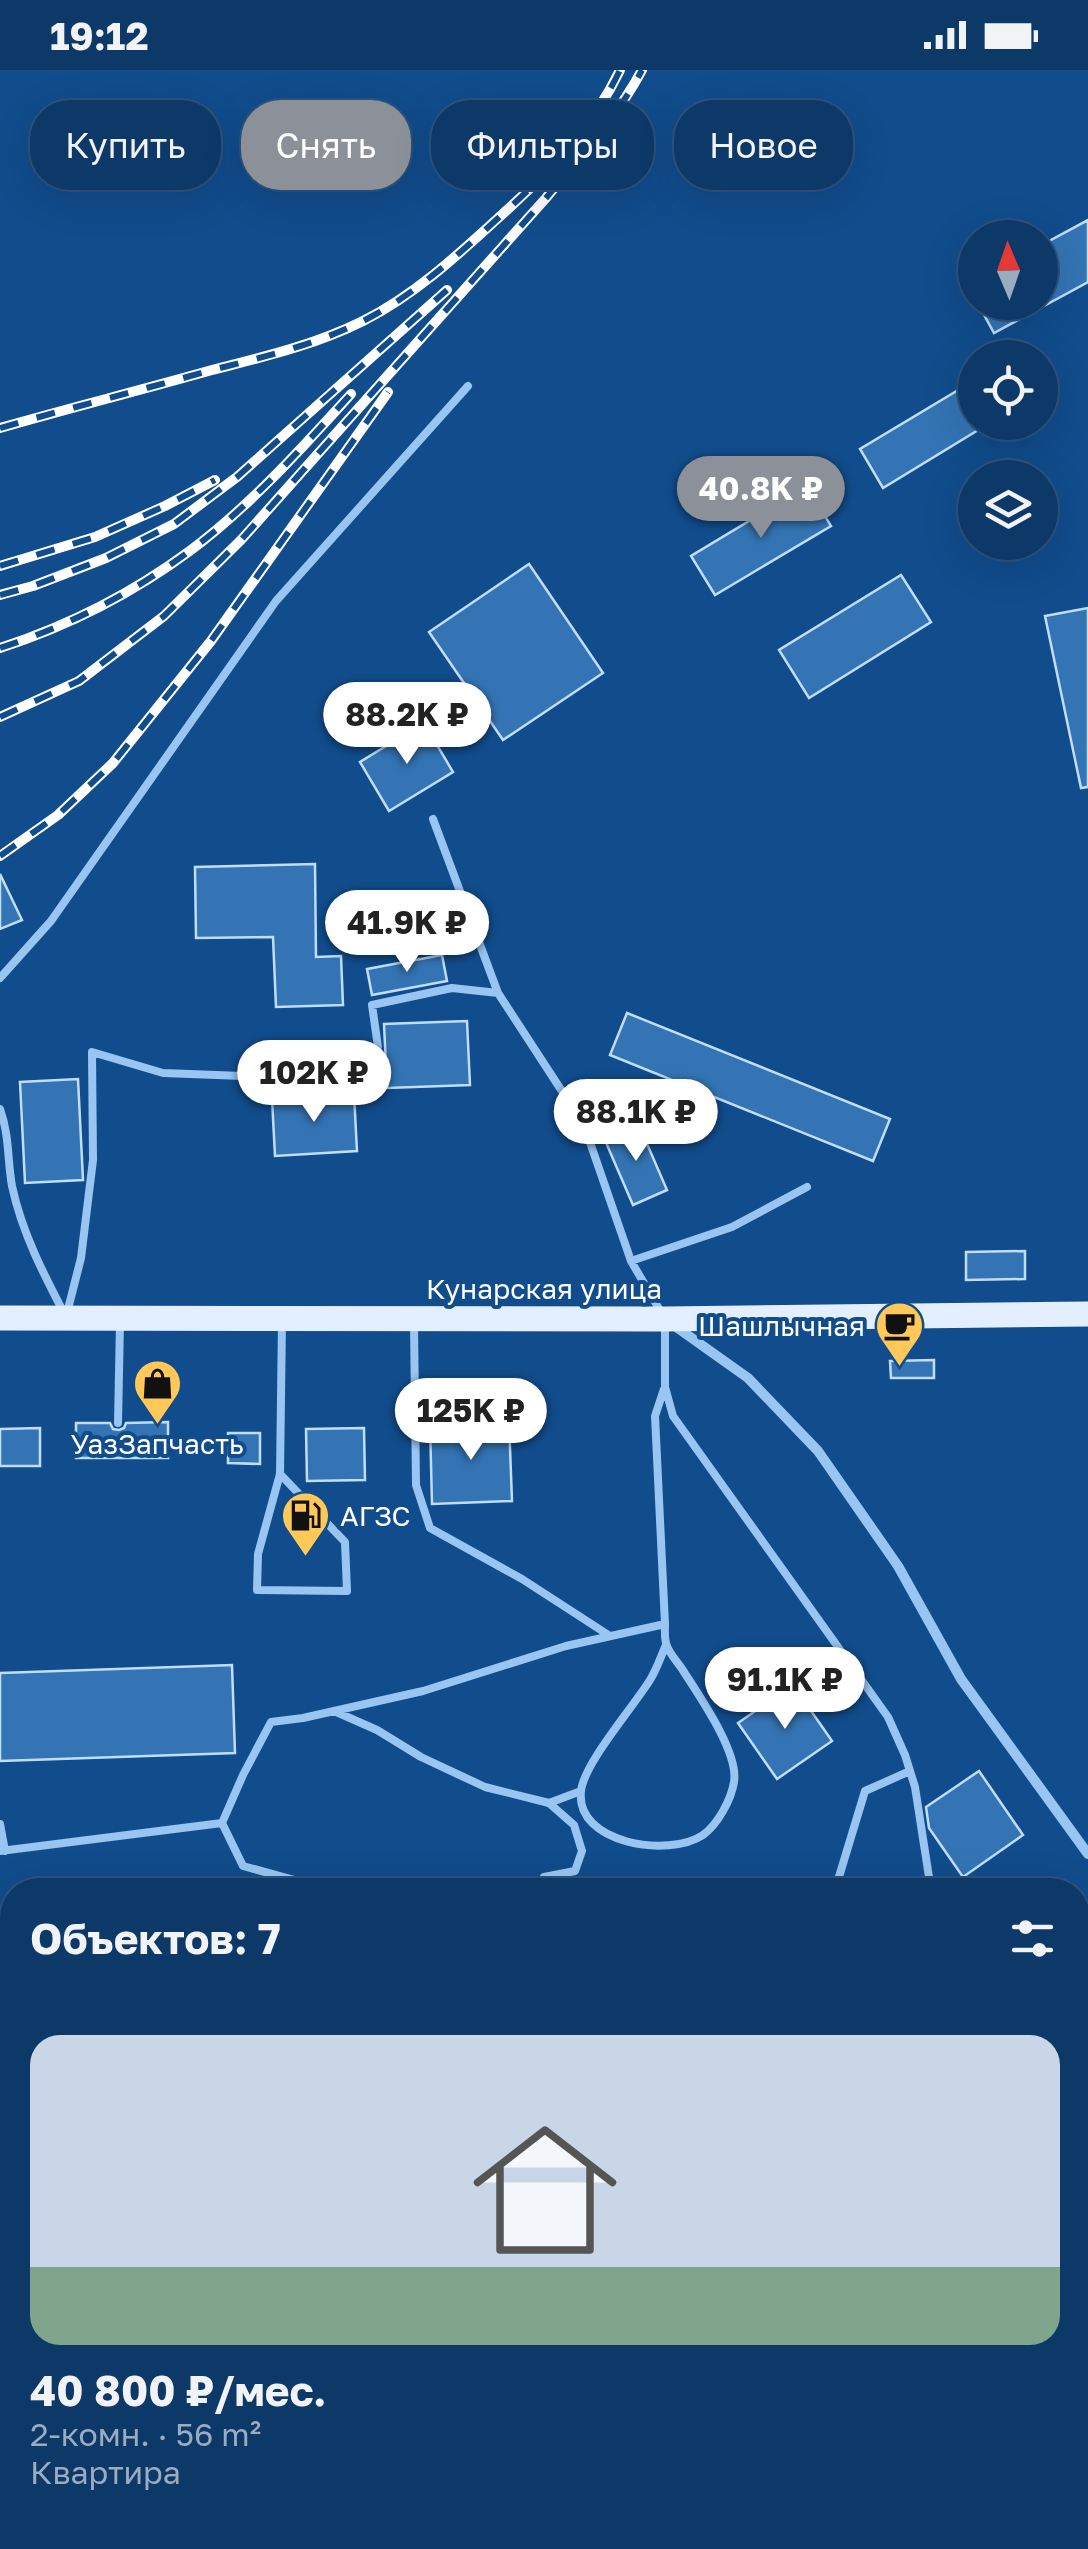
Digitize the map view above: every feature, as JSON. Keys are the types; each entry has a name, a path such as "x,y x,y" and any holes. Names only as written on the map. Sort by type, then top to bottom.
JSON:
{"main road":[{"name":"Кунарская улица","path":"0,1318 665,1319 1088,1314"}],"street":[{"path":"665,1319 748,1378 818,1452 898,1566 961,1679 1088,1854"}],"lane":[{"path":"0,978 51,920 276,601 468,386"},
{"path":"433,819 498,992 584,1124 631,1261 665,1319 665,1387 673,1416 888,1717 915,1787 930,1878"},
{"path":"66,1317 81,1258 93,1160 92,1052 162,1073 272,1077 310,1072 367,1063 378,1047 372,1006 452,988 498,992"},
{"path":"0,1109 8,1130 12,1185 31,1249 66,1317"},
{"path":"631,1261 732,1226 807,1187"},
{"path":"118,1423 120,1317"},
{"path":"280,1474 344,1542 347,1590 257,1590 258,1554 280,1474 282,1317"},
{"path":"414,1319 416,1485 430,1528 522,1579 610,1636"},
{"path":"665,1387 655,1416 666,1645 721,1732 732,1760 734,1779 728,1802 703,1834 678,1844 622,1841 597,1828 584,1813 581,1791 588,1772 651,1679 666,1645"},
{"path":"287,1878 243,1866 222,1822 271,1722 423,1691 566,1646 664,1624"},
{"path":"334,1711 485,1788 550,1803 574,1826 582,1851 575,1871 544,1877"},
{"path":"839,1878 864,1791 910,1771"},
{"path":"550,1803 581,1791"},
{"path":"574,1826 584,1813"},
{"path":"0,1824 3,1851 222,1822"}],"building":[{"path":"1088,220 1088,282 1058,298 1058,236"},
{"path":"987,320 1018,320 994,333"},
{"path":"958,390 958,440 962,440 883,488 860,449"},
{"path":"807,486 831,526 715,595 691,556"},
{"path":"529,564 603,673 503,740 429,632"},
{"path":"901,575 931,622 809,698 779,650"},
{"path":"1088,608 1088,787 1081,788 1045,616"},
{"path":"424,723 453,772 389,811 360,762"},
{"path":"315,864 316,957 341,956 343,1005 276,1007 273,937 196,938 195,867"},
{"path":"0,874 22,920 0,929"},
{"path":"442,955 447,981 372,995 367,969"},
{"path":"627,1013 890,1119 873,1161 610,1055"},
{"path":"467,1021 470,1085 387,1088 384,1024"},
{"path":"78,1079 83,1180 25,1183 20,1082"},
{"path":"354,1094 357,1151 275,1156 272,1099"},
{"path":"638,1123 667,1190 633,1205 604,1138"},
{"path":"1025,1251 1025,1279 966,1280 966,1252"},
{"path":"934,1360 934,1378 891,1378 890,1361"},
{"path":"509,1421 512,1501 432,1504 430,1424"},
{"path":"168,1422 168,1458 76,1458 76,1423 110,1423 119,1430 126,1423"},
{"path":"40,1428 40,1466 0,1466 0,1429"},
{"path":"364,1428 365,1480 307,1481 306,1429"},
{"path":"228,1433 260,1433 260,1464 228,1463"},
{"path":"232,1665 235,1753 0,1761 0,1673"},
{"path":"793,1685 832,1741 777,1779 738,1723"},
{"path":"979,1771 1023,1835 963,1877 929,1828 926,1807"}],"railway":[{"path":"0,428 289,350 383,310 438,271 540,179 584,128 620,70"},
{"path":"0,717 79,681 164,616 241,540 546,198 610,120 642,70"},
{"path":"0,595 106,558 174,524 237,477 447,290"},
{"path":"0,856 58,815 113,763 211,641 388,392"},
{"path":"0,648 99,607 191,550 254,496 351,394"},
{"path":"0,566 95,537 215,480"}],"place":[{"name":"Шашлычная","path":"900,1368"},
{"name":"УазЗапчасть","path":"157,1426"},
{"name":"АГЗС","path":"305,1558"}]}
